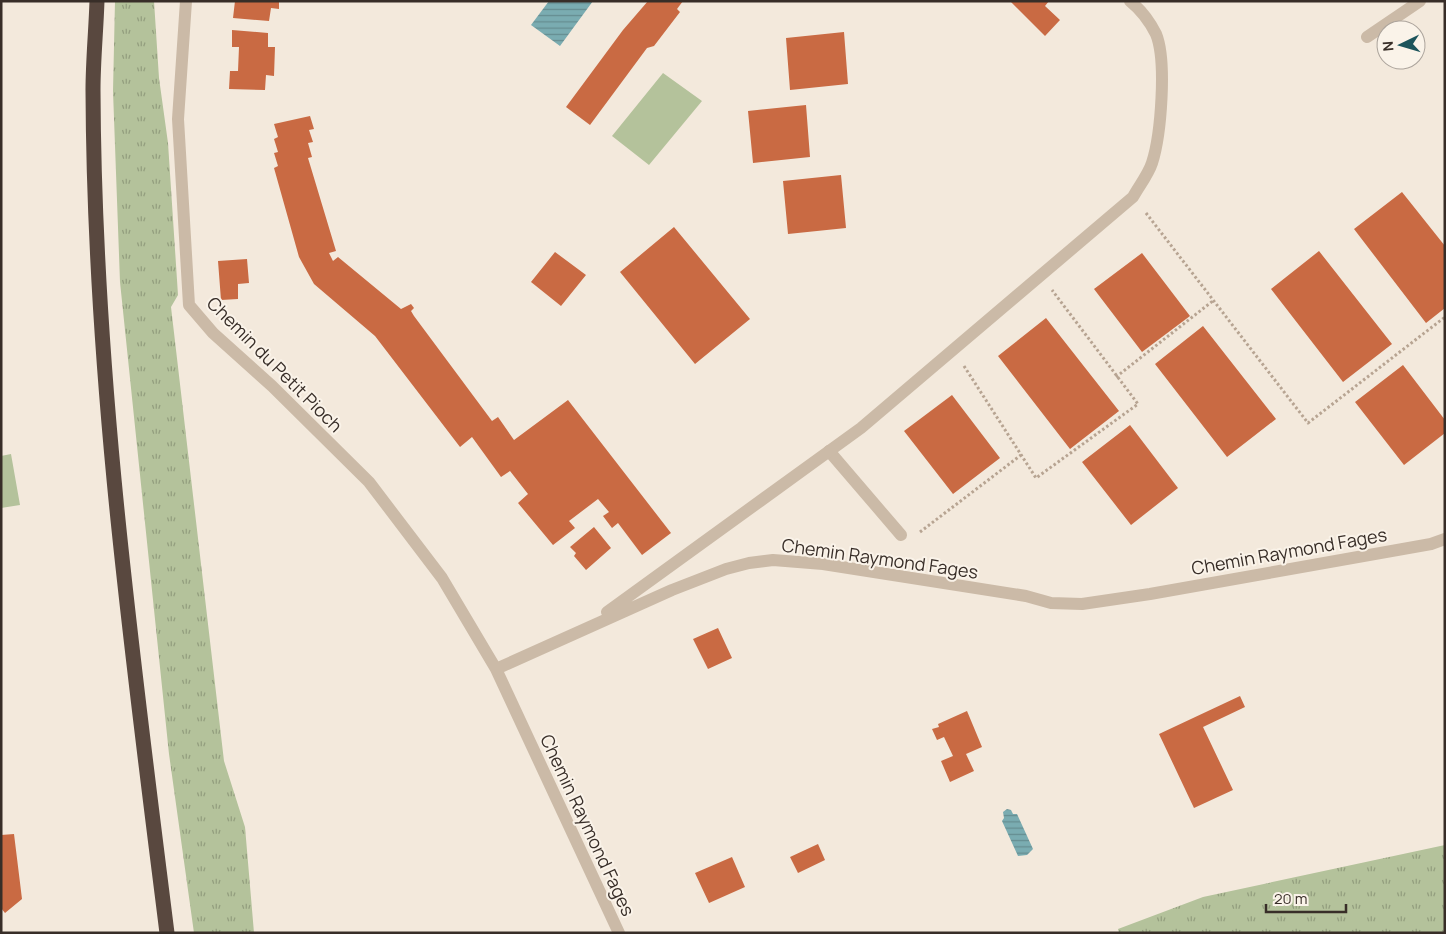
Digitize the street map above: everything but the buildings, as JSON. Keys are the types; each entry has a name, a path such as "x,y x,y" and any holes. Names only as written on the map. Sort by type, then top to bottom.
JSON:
{"highway":[{"path":"97,1 93,89 98,284 120,553 167,933"}],"street":[{"name":"Chemin du Petit Pioch","path":"186,1 178,119 189,305 213,333 272,386 369,482 442,578 496,669"},
{"path":"587,627 861,428 1133,196 1152,164 1160,122 1162,62 1156,34 1139,8 1130,1"},
{"path":"1367,37 1420,1"},
{"path":"829,451 901,535"},
{"name":"Chemin Raymond Fages","path":"620,933 496,669 672,590 726,569 774,560 823,564 1026,596 1051,603 1082,604 1431,544 1445,538"}],"path":[{"path":"1133,196 1308,423 1445,317"},
{"path":"954,349 1036,478 1138,404 1041,275"},
{"path":"1116,377 1214,300"},
{"path":"915,536 1021,455"}],"green space":[{"path":"115,1 154,1 159,78 168,143 178,295 171,307 224,761 245,827 254,933 194,933 169,754 120,282 113,91"},
{"path":"663,73 702,101 649,165 612,136"},
{"path":"11,454 20,505 1,508 1,456"},
{"path":"1445,845 1445,933 1119,933 1118,929 1203,897"}],"water":[{"path":"549,1 593,1 560,46 531,25"},
{"path":"1007,809 1011,810 1013,814 1017,814 1033,849 1027,855 1018,856 1002,821 1004,818 1003,812"}]}
